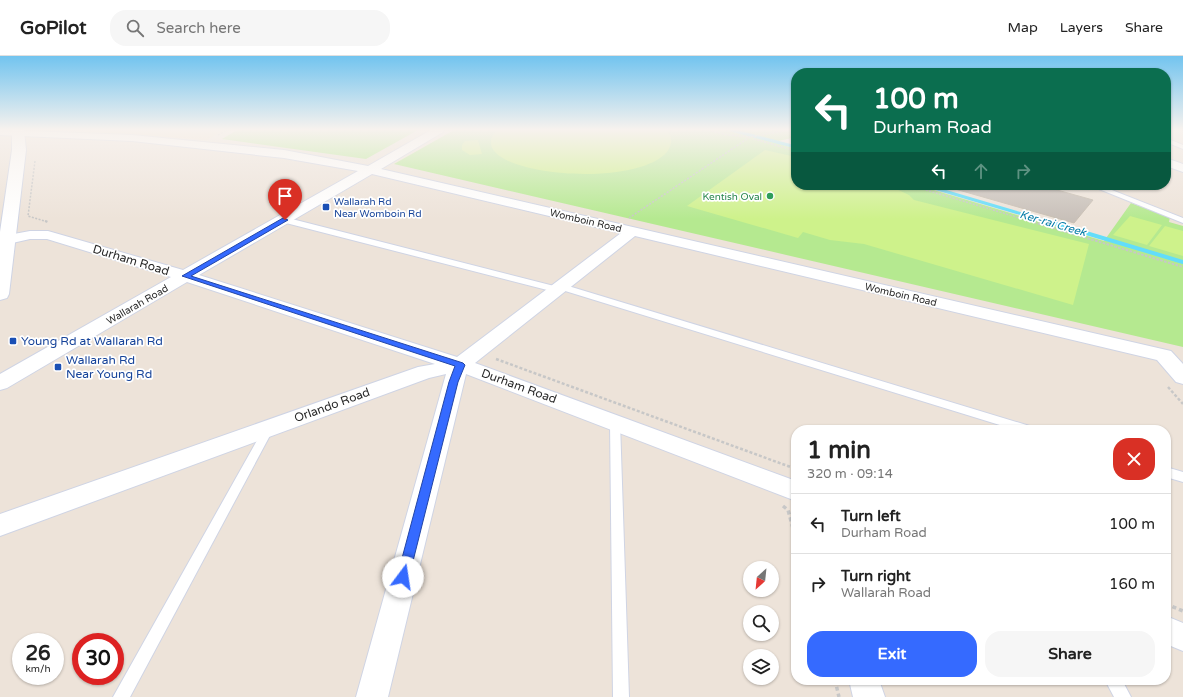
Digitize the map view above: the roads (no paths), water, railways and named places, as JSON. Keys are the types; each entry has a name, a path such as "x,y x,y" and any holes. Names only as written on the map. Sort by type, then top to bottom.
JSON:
{"street":[{"path":"0,294 18,160"},
{"name":"Womboin Road","path":"316,160 370,170 1164,355 1183,377"},
{"name":"Wallarah Road","path":"0,383 388,160"},
{"path":"1171,164 1183,168"},
{"name":"Orlando Road","path":"0,526 425,372 460,365 633,231"},
{"name":"Durham Road","path":"5,249 30,235 48,235 185,276 460,365 791,489"},
{"path":"372,697 453,382 460,365"},
{"path":"1171,632 1183,637"},
{"path":"865,685 869,697"}],"lane":[{"path":"1106,190 1183,221"},
{"path":"285,220 560,289 1012,425"},
{"path":"615,422 620,697"},
{"path":"121,697 269,428"},
{"path":"1171,473 1183,477"},
{"path":"1115,685 1123,697"}],"waterway":[{"name":"Ker-rai Creek","path":"941,190 1049,222"},
{"name":"Ker-rai Creek","path":"1046,221 1183,262"}],"place":[{"name":"Kentish Oval","path":"770,196"},
{"name":"Wallarah Rd Near Womboin Rd","path":"326,207"},
{"name":"Young Rd at Wallarah Rd","path":"13,341"},
{"name":"Wallarah Rd Near Young Rd","path":"58,367"}]}
